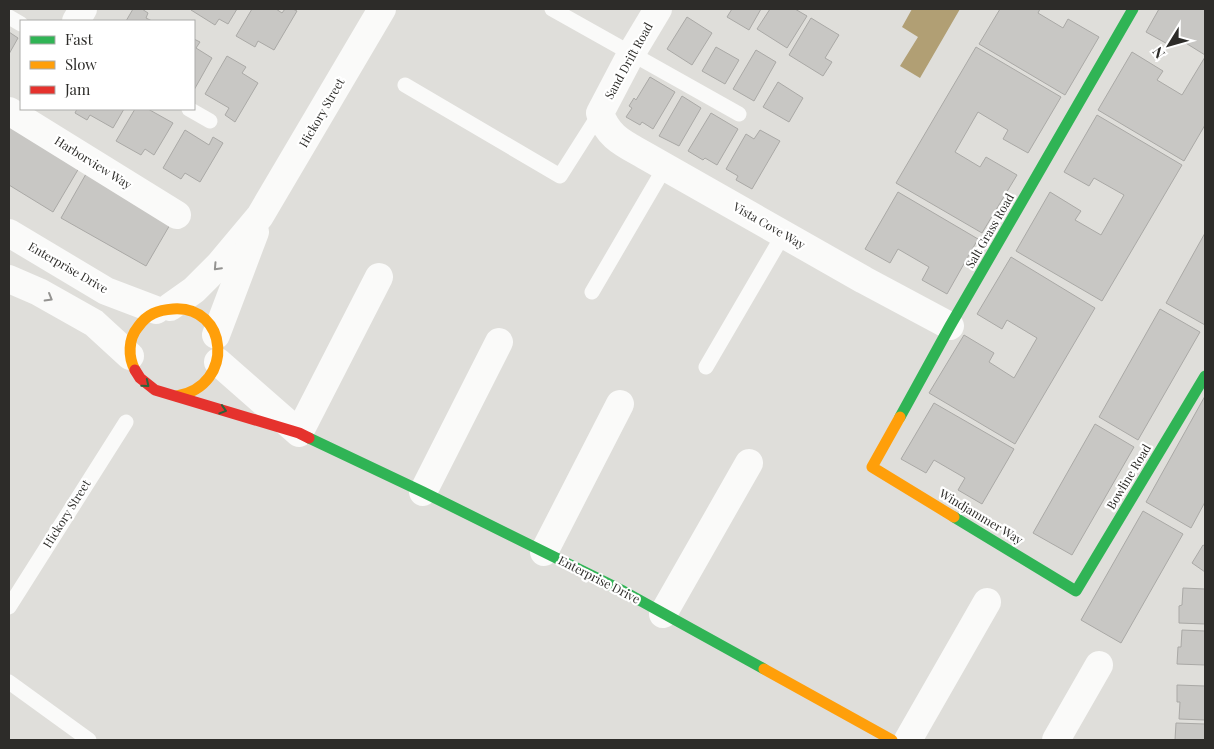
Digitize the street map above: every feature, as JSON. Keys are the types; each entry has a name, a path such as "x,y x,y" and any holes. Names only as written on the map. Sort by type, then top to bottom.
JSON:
{"street":[{"path":"77,20 84,9"},
{"name":"Hickory Street","path":"163,308 200,284 219,265 260,216 382,9"},
{"name":"Sand Drift Road","path":"600,113 631,54 658,9"},
{"name":"Salt Grass Road","path":"872,467 950,326 1133,9"},
{"name":"Harborview Way","path":"18,112 177,215"},
{"name":"Vista Cove Way","path":"600,113 605,127 616,139 864,280 950,326"},
{"name":"Hickory Street","path":"216,335 239,278 260,216"},
{"name":"Enterprise Drive","path":"9,233 106,291 163,308"},
{"path":"218,362 299,433 379,277"},
{"path":"9,279 39,292 94,323 130,356"},
{"path":"163,308 185,308 199,314 209,323 216,335 219,349 218,362 212,375 203,386 190,393 176,396 162,394 149,388 140,380 133,368 130,356 130,342 135,330 144,318 163,308"},
{"path":"423,492 499,342"},
{"name":"Bowline Road","path":"1076,591 1205,376"},
{"name":"Enterprise Drive","path":"176,396 299,433 423,492 623,591 892,740"},
{"path":"544,552 620,404"},
{"path":"663,614 749,463"},
{"name":"Windjammer Way","path":"872,467 1076,591"},
{"path":"908,740 987,602"},
{"path":"1056,740 1099,665"}],"lane":[{"path":"552,9 739,114"},
{"path":"9,17 20,23"},
{"path":"405,85 560,176 600,113"},
{"path":"191,110 210,121"},
{"path":"592,292 666,167"},
{"path":"706,367 783,234"},
{"name":"Hickory Street","path":"9,607 126,422"},
{"path":"9,682 89,740"}],"shaded area":[{"path":"912,9 960,9 920,78 900,66 918,37 902,27"}],"building":[{"path":"133,9 142,9 148,13 146,18 150,20 127,20"},
{"path":"192,9 237,9 228,24 219,19 215,25"},
{"path":"252,9 276,9 282,13 285,9 297,11 274,50 258,41 255,47 236,36"},
{"path":"732,9 761,9 749,30 727,17"},
{"path":"770,9 795,9 807,16 787,48 757,29"},
{"path":"1000,9 1040,9 1038,13 1063,28 1068,19 1099,37 1065,95 979,44"},
{"path":"1159,9 1205,9 1205,55 1176,37 1171,46 1146,32"},
{"path":"687,17 712,33 692,65 667,49"},
{"path":"811,18 839,35 825,58 832,62 823,76 789,55"},
{"path":"9,32 18,38 9,54"},
{"path":"195,40 200,42 196,48 212,58 195,88"},
{"path":"716,47 739,60 725,84 702,71"},
{"path":"976,47 1061,97 1028,153 1003,139 1008,130 978,112 955,152 980,167 986,157 1017,175 982,233 896,183"},
{"path":"756,50 776,62 754,101 733,89"},
{"path":"1132,52 1163,71 1157,80 1182,95 1205,57 1205,125 1184,161 1098,110"},
{"path":"227,56 246,67 242,73 258,83 235,122 225,115 229,108 205,94"},
{"path":"650,77 675,92 653,129 642,122 640,125 626,117 632,108 629,106 634,98 636,100"},
{"path":"778,82 803,98 789,122 763,107"},
{"path":"682,96 701,108 679,146 659,136"},
{"path":"76,110 123,110 113,128 90,115 87,120 75,113"},
{"path":"134,110 150,110 173,123 154,155 145,149 141,155 116,141"},
{"path":"711,113 738,129 717,165 705,158 703,160 688,151"},
{"path":"1097,115 1182,165 1102,301 1016,251 1050,192 1081,211 1075,220 1101,235 1124,195 1094,178 1089,186 1064,172"},
{"path":"9,126 79,168 53,212 9,185"},
{"path":"185,130 209,145 213,137 223,143 200,182 185,173 181,179 163,168"},
{"path":"760,130 780,141 752,189 736,180 738,176 726,169 746,134 754,139"},
{"path":"86,174 171,223 146,266 61,218"},
{"path":"898,192 978,239 947,294 922,280 929,267 898,249 890,263 865,249"},
{"path":"1205,233 1205,325 1166,303"},
{"path":"1011,257 1095,308 1015,444 929,393 964,335 994,353 989,362 1014,378 1037,338 1007,320 1002,329 977,314"},
{"path":"1160,309 1200,332 1138,440 1099,417"},
{"path":"1205,396 1205,502 1191,528 1146,502"},
{"path":"934,403 1014,449 982,504 958,490 965,478 934,460 926,473 901,459"},
{"path":"1095,424 1134,447 1072,555 1033,533"},
{"path":"1143,511 1183,534 1121,643 1081,620"},
{"path":"1203,545 1205,546 1205,572 1192,563"},
{"path":"1183,588 1205,589 1205,624 1179,623 1179,606 1182,605"},
{"path":"1182,630 1205,631 1205,665 1177,664"},
{"path":"1177,685 1205,686 1205,720 1179,719 1180,702 1177,702"},
{"path":"1176,723 1205,724 1205,740 1175,740"}],"traffic: fast":[{"path":"900,417 950,326 1133,9"},
{"path":"954,517 1076,591 1205,376"},
{"path":"309,438 623,591 764,669"}],"traffic: slow":[{"path":"135,370 130,354 132,337 141,323 149,316 162,310 173,309 191,311 205,319 214,332 218,347 216,363 209,377 196,389 177,396"},
{"path":"900,417 872,467 954,517"},
{"path":"764,669 892,740"}],"traffic: jam":[{"path":"135,370 140,378 155,390 299,433 309,438"}]}
